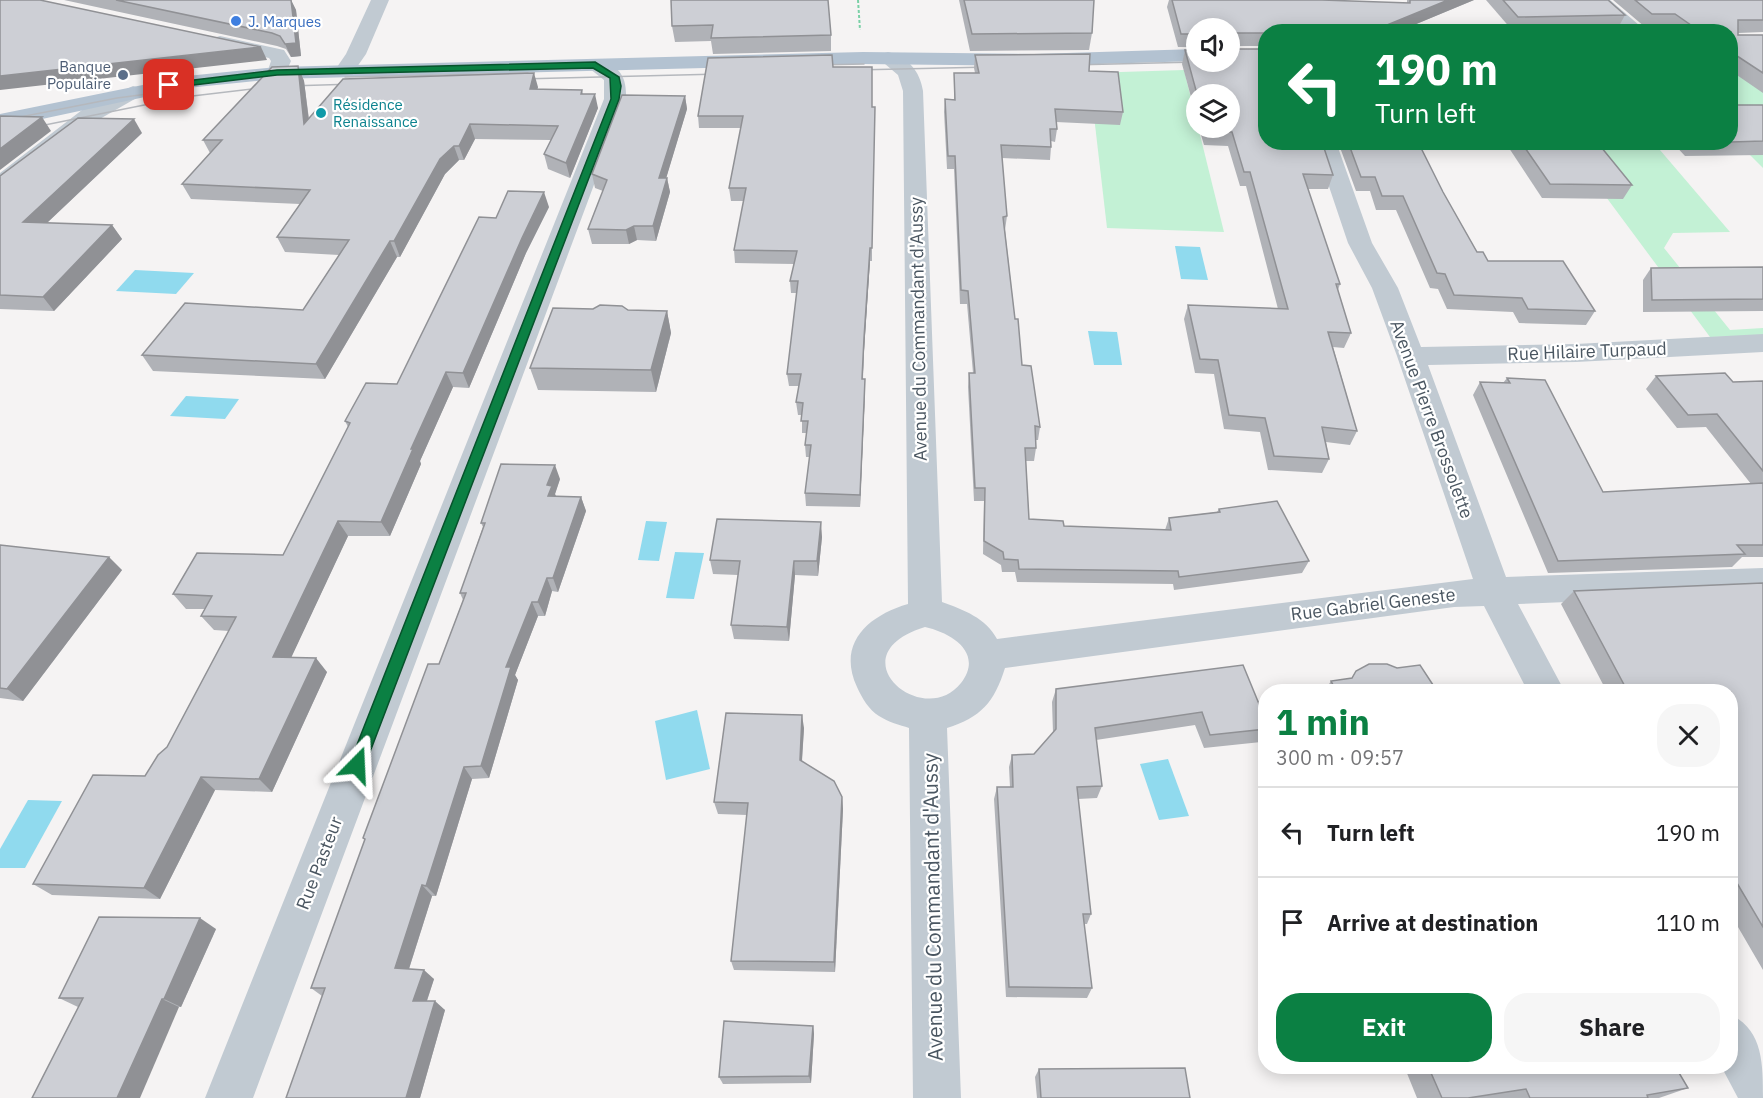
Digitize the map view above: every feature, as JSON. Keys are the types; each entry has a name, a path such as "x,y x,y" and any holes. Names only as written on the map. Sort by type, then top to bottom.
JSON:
{"main road":[{"path":"0,121 187,82 277,73 888,57 1034,60 1186,55"}],"street":[{"path":"345,70 356,54 380,0"},
{"path":"1599,0 1628,24"},
{"path":"200,37 277,54 281,61 277,73"},
{"name":"Avenue du Commandant d'Aussy","path":"888,57 899,63 909,74 913,91 925,613"},
{"name":"Rue Pasteur","path":"228,1098 616,91 614,77 595,65"},
{"path":"0,184 90,115 133,92"},
{"name":"Avenue Pierre Brossolette","path":"1328,150 1360,243 1385,288 1411,356 1494,591 1543,684"},
{"name":"Rue Hilaire Turpaud","path":"1411,356 1576,353 1763,343"},
{"name":"Rue Gabriel Geneste","path":"986,656 1454,593 1763,581"},
{"path":"925,613 942,615 971,630 986,656 987,674 979,690 966,703 949,712 928,715 906,711 888,702 875,688 868,671 868,654 875,637 881,630 905,616 925,613"},
{"name":"Avenue du Commandant d'Aussy","path":"928,715 937,1098"},
{"path":"1738,1051 1763,1098"}],"green space":[{"path":"1738,61 1763,77 1763,168 1738,143"},
{"path":"1184,70 1187,84 1186,138 1201,138 1224,232 1107,228 1089,73"},
{"path":"1571,150 1660,150 1730,232 1673,233 1664,248 1730,330 1763,328 1763,336 1710,337"}],"water":[{"path":"1175,246 1200,247 1208,280 1181,279"},
{"path":"135,270 194,273 176,294 116,291"},
{"path":"1088,331 1117,332 1122,365 1094,365"},
{"path":"186,396 239,399 225,419 170,416"},
{"path":"646,521 667,522 659,561 638,560"},
{"path":"675,552 704,553 694,599 666,598"},
{"path":"697,710 710,769 666,780 655,721"},
{"path":"1168,759 1189,816 1159,820 1140,764"},
{"path":"28,800 62,801 25,868 0,868 0,849"}],"building":[{"path":"0,0 40,0 261,47 0,76"},
{"path":"116,0 291,0 296,43 285,44 280,36 272,33"},
{"path":"671,0 828,0 831,35 711,38 713,25 672,26"},
{"path":"964,0 1094,0 1092,33 972,34"},
{"path":"1172,0 1322,0 1410,3 1410,0 1448,0 1390,24 1258,24 1258,33 1240,33 1240,18 1186,18 1186,34 1181,34"},
{"path":"1503,0 1608,0 1625,15 1518,17"},
{"path":"1635,0 1763,0 1763,20 1738,20 1738,24 1689,24 1675,14 1652,14"},
{"path":"1738,35 1763,35 1763,73 1738,57"},
{"path":"1240,49 1258,49 1258,150 1325,150 1333,175 1303,174 1340,284 1336,284 1351,333 1328,332 1357,431 1322,427 1329,459 1274,456 1265,418 1229,415 1218,360 1200,359 1188,305 1288,309 1250,172 1244,172 1234,138 1240,138 1240,84 1194,84 1191,72 1240,72"},
{"path":"1090,54 1089,71 1118,72 1123,112 1055,109 1057,129 1050,129 1051,147 1001,145 1007,216 1003,217 1015,319 1018,319 1022,365 1031,366 1040,427 1035,426 1036,448 1025,448 1029,519 1063,521 1064,526 1171,530 1169,518 1220,512 1219,509 1277,501 1309,561 1179,577 1178,571 1019,569 1018,560 1004,559 1003,552 984,541 985,488 975,488 969,373 975,373 968,291 961,290 955,156 948,156 945,99 955,100 954,73 979,73 975,55"},
{"path":"832,55 833,67 872,67 872,107 875,107 872,248 870,248 862,379 865,379 860,495 805,493 811,445 805,445 808,421 801,421 803,403 796,402 801,374 787,374 798,281 790,281 797,251 734,250 746,188 729,188 743,116 698,116 708,58"},
{"path":"298,66 304,124 343,79 534,73 530,89 582,90 581,94 595,94 566,163 544,154 558,126 470,124 459,146 454,146 440,159 394,241 390,241 316,364 142,355 185,303 303,310 349,240 277,237 310,190 182,184 222,140 203,140 272,67"},
{"path":"622,95 685,96 659,178 667,178 653,226 634,226 626,230 588,229 607,180 592,174"},
{"path":"1738,105 1763,105 1763,141 1738,142"},
{"path":"0,116 42,117 0,149"},
{"path":"78,118 134,119 23,222 112,225 43,297 0,295 0,176"},
{"path":"1351,150 1422,150 1477,252 1483,252 1488,261 1563,261 1595,311 1528,309 1522,298 1454,295 1445,274 1437,273 1403,196 1382,196 1375,177 1361,177"},
{"path":"1527,150 1604,150 1632,185 1550,184"},
{"path":"508,191 544,192 463,373 446,372 381,522 338,521 273,657 316,658 259,779 201,777 144,888 33,884 93,775 145,776 158,755 167,747 236,617 201,616 212,596 173,594 197,553 283,555 350,423 345,421 366,383 397,384 479,217 496,218"},
{"path":"1763,267 1763,299 1652,300 1651,268"},
{"path":"600,305 622,306 628,310 667,311 651,370 530,368 553,308 593,309"},
{"path":"1725,373 1733,382 1763,381 1763,471 1717,414 1688,415 1656,376"},
{"path":"1507,378 1545,380 1603,492 1763,483 1763,545 1737,545 1745,554 1558,561 1480,382 1510,383"},
{"path":"501,464 555,465 547,485 552,486 548,496 581,497 553,578 547,578 538,602 532,602 506,667 511,667 481,766 464,767 426,886 422,885 395,968 424,970 413,1001 435,1001 406,1098 286,1098 325,988 311,988 365,839 363,838 428,664 439,664 466,593 460,593 485,523 481,523"},
{"path":"717,519 821,522 817,561 794,561 787,627 731,625 740,561 710,560"},
{"path":"0,545 109,557 7,689 0,688"},
{"path":"1763,583 1763,927 1738,885 1738,684 1624,684 1574,591"},
{"path":"1369,664 1387,664 1397,668 1420,665 1432,684 1333,684 1331,681 1352,678 1356,671"},
{"path":"1243,665 1258,702 1258,730 1210,735 1202,712 1095,728 1102,786 1077,787 1091,914 1083,914 1092,988 1009,987 997,787 1013,787 1012,755 1034,754 1056,729 1056,689"},
{"path":"726,713 802,715 800,760 834,781 842,797 834,962 731,961 748,803 714,802"},
{"path":"99,917 200,918 117,1098 32,1098 83,998 59,998"},
{"path":"724,1021 813,1026 809,1076 719,1077"},
{"path":"1185,1068 1190,1098 1041,1098 1039,1069"},
{"path":"1432,1074 1680,1074 1688,1088 1647,1095 1648,1098 1530,1098 1526,1089 1468,1098 1442,1098"}],"tram line":[{"path":"1071,65 1186,62"},
{"path":"816,65 864,64"},
{"path":"855,70 990,67"},
{"path":"345,77 528,73"},
{"path":"520,79 720,74"},
{"path":"289,86 355,84"},
{"path":"0,134 184,97 268,87"},
{"path":"0,121 117,98 178,90"}],"place":[{"name":"J. Marques","path":"236,21"},
{"name":"Banque Populaire","path":"123,75"},
{"name":"Résidence Renaissance","path":"321,113"}],"route":[{"path":"169,85 222,78 328,70 595,65 614,77 615,99 357,765"}]}
